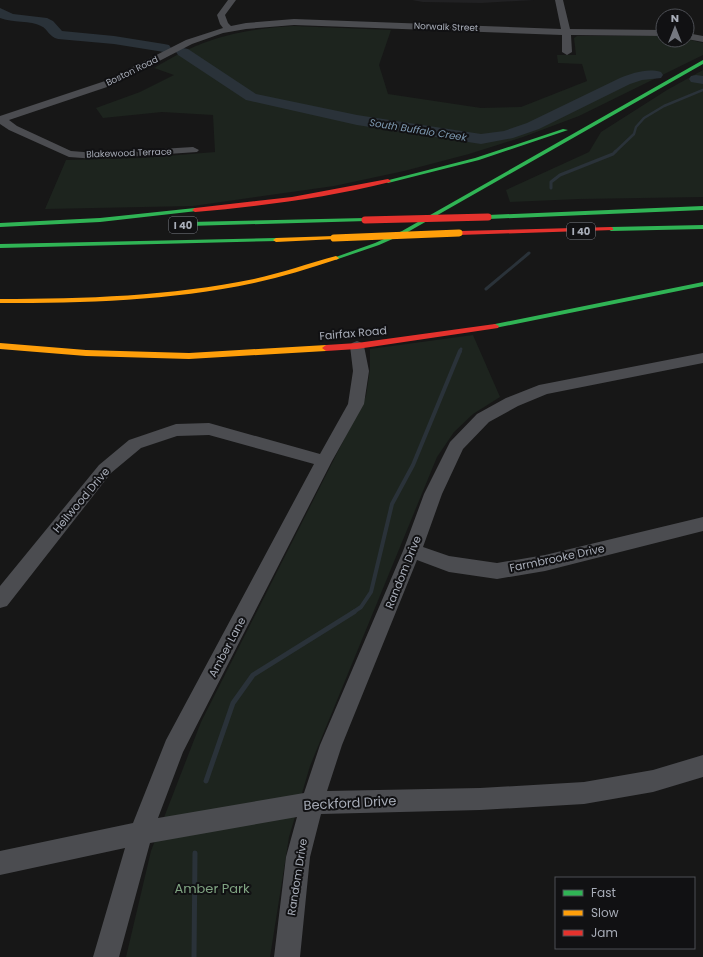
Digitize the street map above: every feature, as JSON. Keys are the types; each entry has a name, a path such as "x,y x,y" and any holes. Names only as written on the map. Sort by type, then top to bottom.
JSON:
{"main road":[{"path":"0,301 56,302 124,300 179,295 293,272 382,242 584,131 703,62"},
{"path":"0,225 108,219 269,203 349,190 484,157 598,117 647,94"},
{"name":"I 40","path":"177,225 488,217 703,208"},
{"path":"0,229 138,226"},
{"name":"I 40","path":"0,246 703,227"},
{"name":"Fairfax Road","path":"0,346 86,353 190,356 357,346 499,325 703,284"}],"street":[{"path":"229,29 224,24 221,15 232,0"},
{"path":"559,0 566,32 567,52"},
{"name":"Norwalk Street","path":"229,29 271,23 306,22 566,32 655,33"},
{"name":"Boston Road","path":"1,120 109,84 189,42 229,29"},
{"name":"Blakewood Terrace","path":"1,120 13,128 69,154 96,156 193,150"},
{"name":"Amber Lane","path":"106,957 141,833 174,747 324,461 356,404 361,370 357,346"},
{"name":"Random Drive","path":"287,957 298,857 312,803 331,745 412,551 433,494 456,446 483,418 512,402 544,389 703,358"},
{"name":"Heilwood Drive","path":"0,600 105,469 135,444 176,430 209,429 324,461"},
{"name":"Farmbrooke Drive","path":"412,551 449,564 497,571 545,563 703,524"},
{"name":"Beckford Drive","path":"0,864 141,833 312,803 480,799 584,793 653,781 703,766"}],"shaded area":[{"path":"412,0 534,0 481,3 423,2"}],"green space":[{"path":"293,26 391,30 379,65 388,94 481,108 521,107 587,81 582,64 558,63 557,55 576,55 574,38 577,36 655,36 655,48 695,48 695,41 703,43 703,55 579,116 523,137 469,154 404,171 334,186 193,206 45,209 66,160 142,158 215,152 213,115 162,112 103,118 96,108 140,92 174,75 154,68 180,53 208,41 243,32"},
{"path":"703,70 703,197 579,199 510,202 506,190 589,152 601,132 667,90"},
{"name":"Amber Park","path":"473,335 500,397 473,414 454,432 437,457 310,766 289,837 270,957 126,957 151,851 201,722 366,396 370,369 370,349"}],"waterway":[{"name":"South Buffalo Creek","path":"0,12 12,18 42,21 48,24 58,35 114,40 164,48"},
{"name":"South Buffalo Creek","path":"183,52 251,97 357,120 481,139 507,135 533,126 625,81 640,76 656,75"},
{"name":"South Buffalo Creek","path":"696,79 703,80"},
{"path":"615,152 634,134 636,127 644,118 664,106 703,90"},
{"path":"551,188 551,182 560,175 615,152"},
{"path":"486,289 529,253"},
{"path":"352,613 361,607 371,592 392,504 413,465 460,351"},
{"path":"206,781 233,703 253,675 354,612"},
{"path":"194,957 195,853"}],"traffic: fast":[{"path":"647,94 703,62"},
{"path":"336,258 377,244 404,232 647,94"},
{"path":"388,181 477,159 565,130"},
{"path":"488,217 703,208"},
{"path":"0,225 100,220 195,210"},
{"path":"189,224 365,220"},
{"path":"611,229 703,227"},
{"path":"0,246 276,240"},
{"path":"495,326 703,284"}],"traffic: slow":[{"path":"334,238 459,233"},
{"path":"276,240 334,238"},
{"path":"0,301 128,298 212,289 295,271 336,258"},
{"path":"0,346 86,353 189,356 326,348"}],"traffic: jam":[{"path":"195,210 292,199 388,181"},
{"path":"365,220 488,217"},
{"path":"459,233 611,229"},
{"path":"326,348 357,346 495,326"}]}
